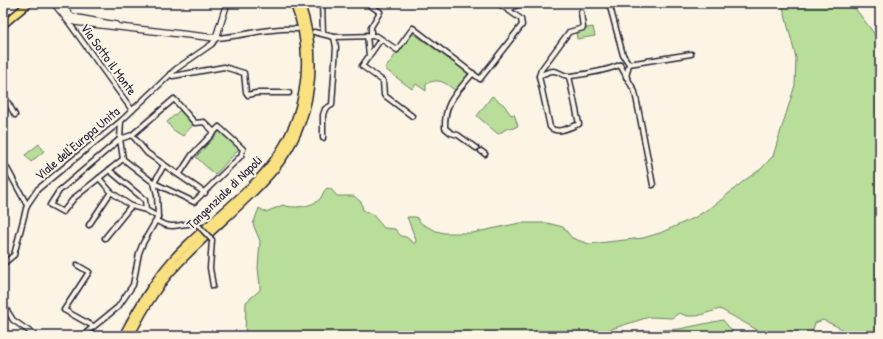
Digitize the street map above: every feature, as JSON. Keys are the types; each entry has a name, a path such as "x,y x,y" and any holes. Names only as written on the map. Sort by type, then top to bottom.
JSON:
{"highway":[{"name":"Tangenziale di Napoli","path":"123,336 139,306 172,262 187,245 202,233 263,173 287,139 301,104 306,68 303,31 294,3"},
{"name":"Tangenziale di Napoli","path":"130,336 145,310 176,265 266,178 291,144 304,111 311,69 309,34 300,3"}],"main road":[{"path":"3,20 23,3"},
{"path":"3,25 29,3"}],"street":[{"name":"Via Sotto il Monte","path":"54,3 68,17"},
{"name":"Via Sotto il Monte","path":"59,3 68,17"},
{"path":"216,38 228,3"},
{"path":"322,3 323,33"},
{"path":"367,3 380,12 371,27 369,35 369,56"},
{"path":"314,32 323,33 334,37 369,35 381,39 397,50 413,28 480,79 522,25 521,20 498,3"},
{"path":"508,10 524,3"},
{"path":"609,3 623,55 629,64 626,77"},
{"path":"569,76 578,124 565,129 556,130 550,127 539,76 541,70 569,32 583,28 581,12"},
{"path":"68,17 108,22 116,26"},
{"path":"68,17 74,25 116,26 216,38 269,29 297,29"},
{"path":"74,25 82,19"},
{"name":"Via Sotto il Monte","path":"74,25 132,110"},
{"path":"323,138 323,115 325,108 332,105 336,47 334,37"},
{"name":"Viale dell'Europa Unita","path":"27,205 38,189 121,121 170,74 212,44 216,38"},
{"path":"381,39 362,66 383,81 384,95 412,116"},
{"path":"629,64 691,54"},
{"path":"623,55 620,65 635,92 653,185"},
{"path":"539,76 551,70 558,71 569,76 620,65"},
{"path":"170,74 173,76 224,68 244,73 246,92 248,95 256,93 289,93"},
{"path":"473,73 450,100 445,120 445,128 476,148"},
{"path":"3,94 15,115"},
{"path":"123,159 74,198 63,212 50,205 59,191 120,139 132,135 174,99 195,123 204,122 214,132"},
{"path":"121,121 120,139 123,159 154,183 194,202 205,193 240,156 243,149 219,128 192,155 179,175"},
{"path":"132,135 147,153 205,193"},
{"path":"481,151 485,154"},
{"path":"3,264 14,254 27,205 4,163"},
{"path":"82,336 118,307 129,294 134,285 143,242 157,219 157,195 154,183 164,165"},
{"path":"108,170 145,200 146,210"},
{"path":"99,178 111,192 131,206 146,210 166,227 194,223 198,225 212,240 210,268 213,286"},
{"path":"89,225 111,192"},
{"path":"105,238 131,206"},
{"path":"77,265 89,272 64,310 93,326"},
{"path":"3,304 13,320 36,336"}],"green space":[{"path":"782,3 851,3 880,41 880,335 861,332 851,333 823,320 815,323 811,336 768,336 720,309 697,316 687,316 679,313 672,318 649,317 608,330 578,336 245,336 246,302 260,290 258,268 260,241 253,224 259,208 266,212 283,205 291,207 312,204 320,199 327,188 331,189 337,196 354,196 361,202 363,210 372,214 384,228 395,229 401,236 406,237 415,244 416,240 407,217 416,217 422,224 444,233 472,233 520,223 547,223 563,227 572,238 589,244 643,238 660,233 694,218 716,204 761,169 773,156 795,85 796,58"},
{"path":"593,27 595,36 577,39 576,30"},
{"path":"414,34 469,73 456,91 445,83 438,81 426,84 426,91 416,84 412,89 385,69 409,36"},
{"path":"492,96 504,105 511,115 514,114 518,126 511,129 508,128 498,134 477,116"},
{"path":"180,110 193,125 183,136 173,130 167,122"},
{"path":"220,131 239,149 215,175 196,157"},
{"path":"39,144 44,151 31,162 25,155"},
{"path":"723,320 736,336 625,336 642,331 679,329"}]}
